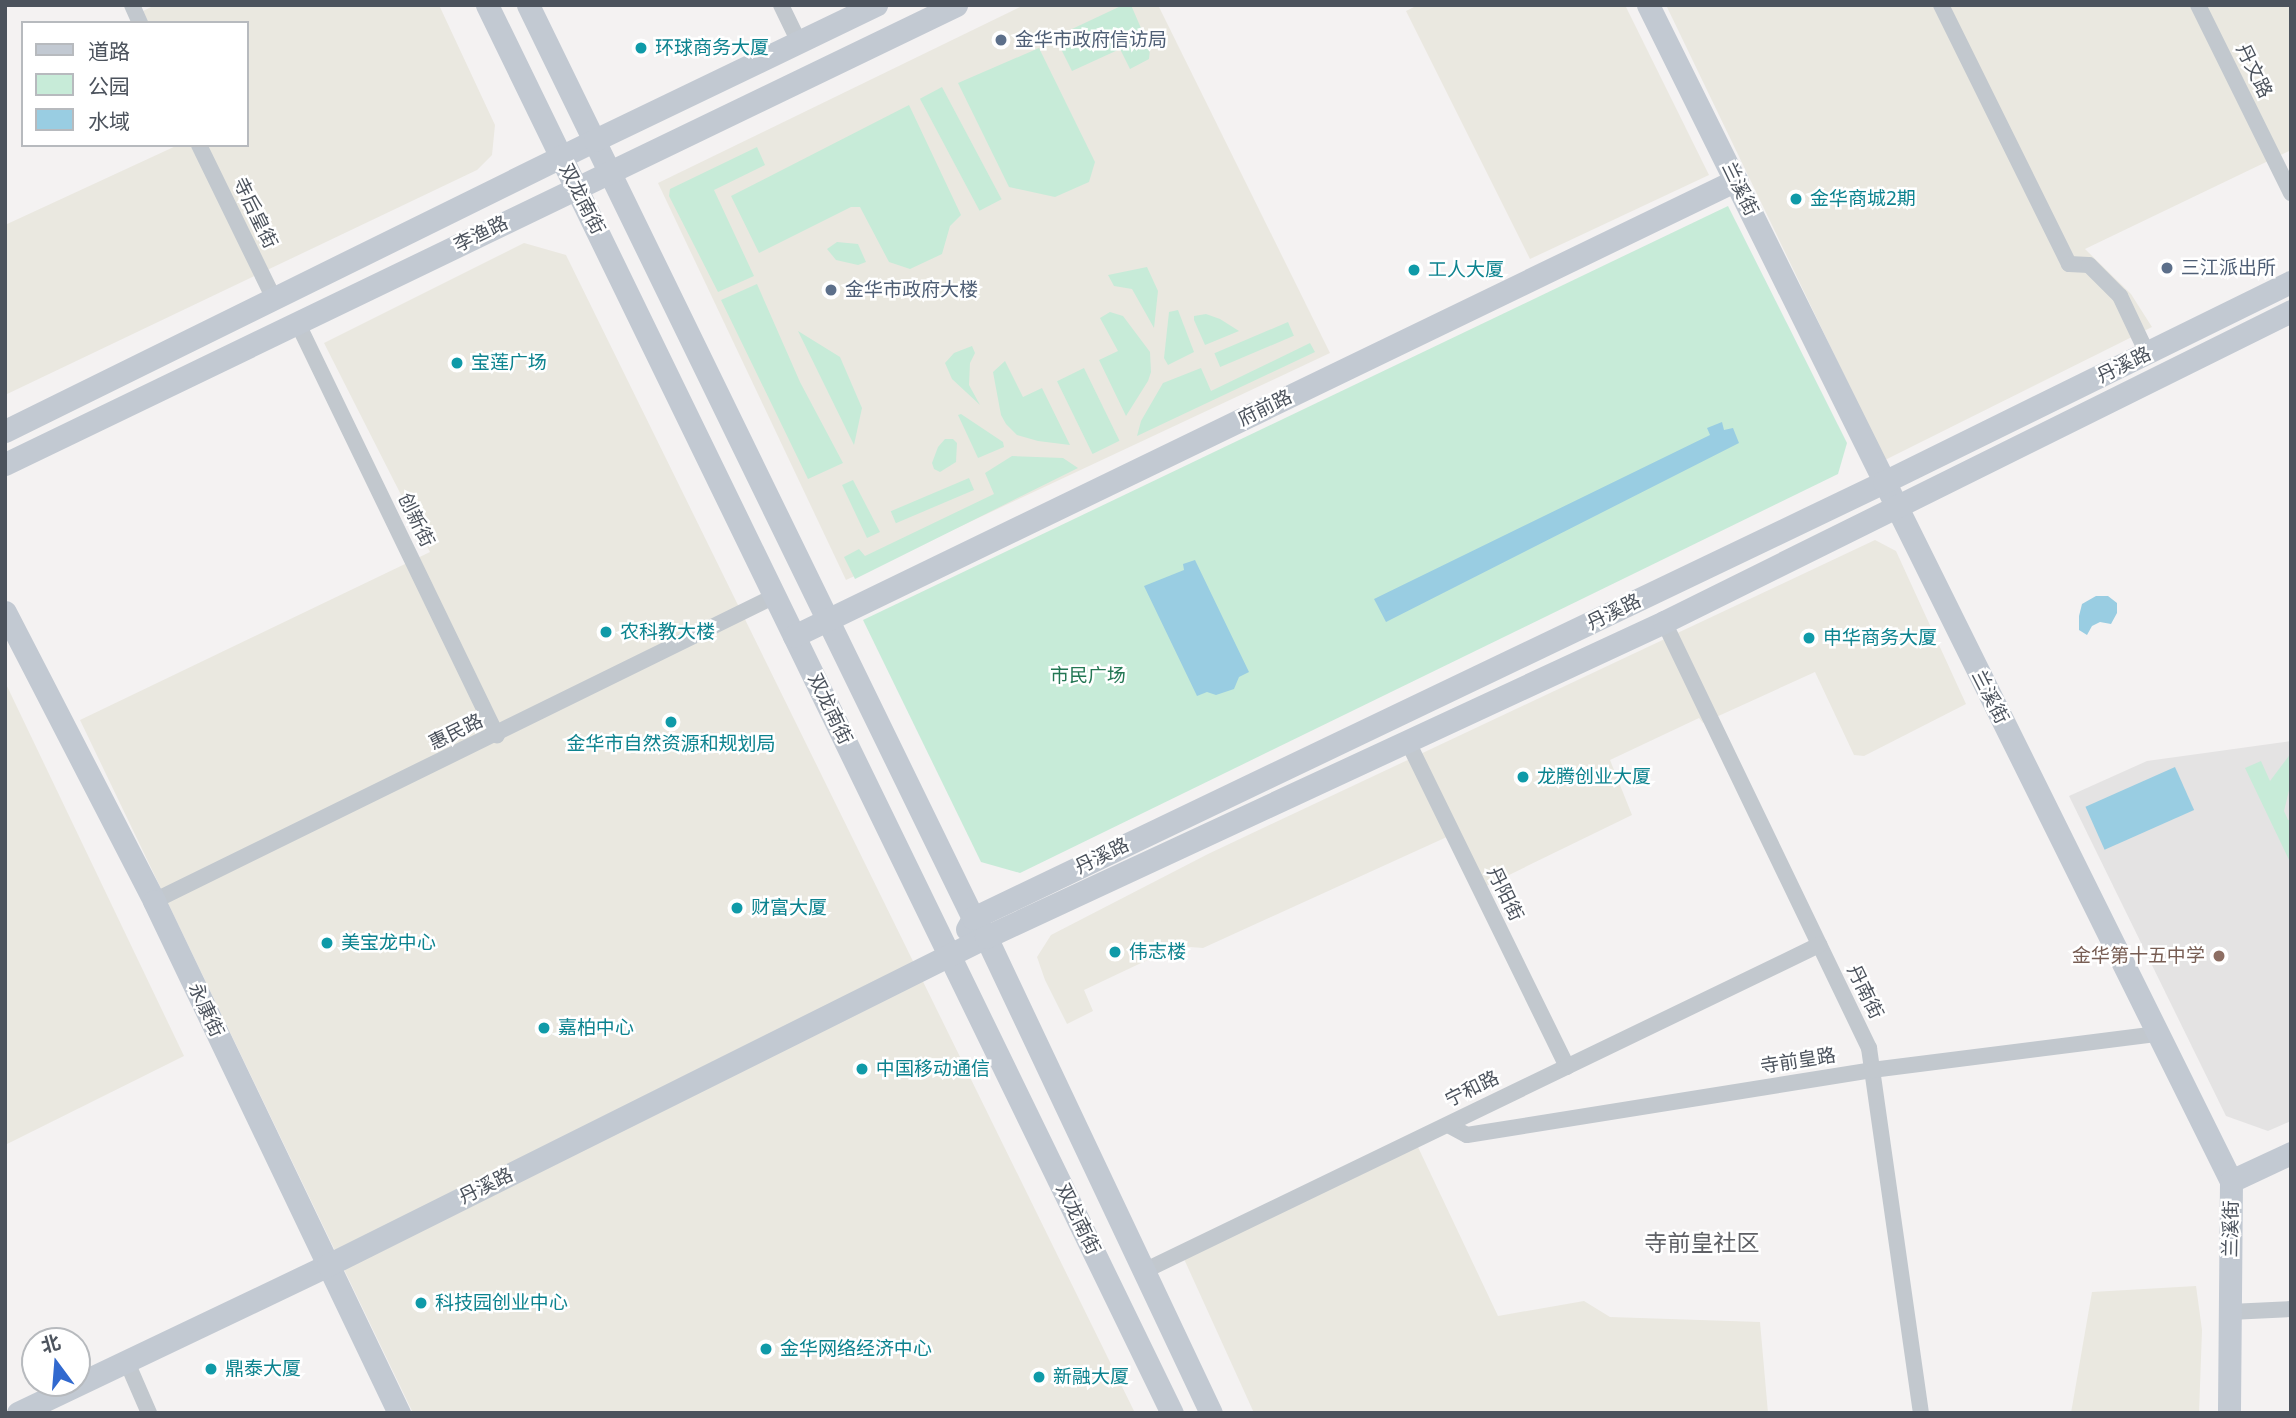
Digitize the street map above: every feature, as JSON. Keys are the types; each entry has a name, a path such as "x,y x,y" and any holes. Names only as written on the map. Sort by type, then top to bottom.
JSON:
{"main road":[{"name":"双龙南街","path":"487,5 1172,1413"},
{"name":"双龙南街","path":"528,5 974,918 986,937 1211,1413"},
{"name":"李渔路","path":"5,431 595,140 876,5"},
{"name":"李渔路","path":"5,464 956,5"},
{"name":"兰溪街","path":"1648,5 2231,1181 2229,1413"},
{"name":"府前路","path":"794,636 1736,180"},
{"name":"丹溪路","path":"974,918 1885,482 2291,282"},
{"name":"丹溪路","path":"18,1413 328,1265 986,937 1218,832 1407,740 1664,622 2291,311"},
{"name":"永康街","path":"5,612 154,901 399,1413"},
{"path":"951,955 974,918"},
{"path":"2231,1181 2291,1153"}],"street":[{"path":"132,5 139,21"},
{"path":"781,5 799,42"},
{"path":"1941,5 2069,264 2089,265 2120,296 2147,353"},
{"name":"丹文路","path":"2198,5 2291,193"},
{"name":"寺后皇街","path":"200,147 274,299"},
{"name":"创新街","path":"298,324 497,735"},
{"name":"惠民路","path":"154,901 497,735 775,596"},
{"name":"丹南街","path":"1664,622 1869,1048 1921,1413"},
{"name":"丹阳街","path":"1407,740 1567,1067"},
{"name":"宁和路","path":"1144,1271 1819,945"},
{"name":"寺前皇路","path":"1448,1125 1467,1135 1872,1070 2158,1034"},
{"path":"2230,1312 2291,1309"},
{"path":"126,1360 149,1413"}],"shaded area":[{"path":"155,5 439,5 495,125 492,155 477,170 5,395 5,225 174,147 248,147 248,21 135,21 133,16"},
{"path":"1024,5 1158,5 1330,353 846,580 658,183"},
{"path":"1418,5 1625,5 1709,175 1530,259 1406,11"},
{"path":"1666,5 2291,5 2291,150 2085,249 2131,294 2152,327 1885,460"},
{"path":"524,243 566,255 1135,1413 413,1413 80,720 430,552 324,343"},
{"path":"1875,540 1896,551 1966,704 1864,756 1854,755 1815,672 1703,723 1699,718 1610,760 1632,815 1476,891 1449,836 1203,948 1177,946 1084,990 1093,1011 1067,1024 1037,957 1051,935 1208,854"},
{"path":"5,682 184,1056 5,1145"},
{"name":"金华第十五中学","path":"2291,741 2291,1121 2268,1131 2226,1116 2069,796 2147,761"},
{"path":"1417,1145 1498,1316 1584,1301 1610,1317 1760,1322 1768,1413 1254,1413 1184,1259"},
{"path":"2196,1286 2202,1330 2199,1413 2071,1413 2092,1292"}],"green space":[{"path":"1123,5 1131,5 1150,49 1149,59 1130,69 1120,49 1072,71 1055,37"},
{"path":"1039,48 1095,162 1089,182 1055,197 1009,187 958,83"},
{"path":"942,87 1002,199 980,211 920,99"},
{"path":"909,105 961,215 950,226 942,254 910,269 889,262 860,207 851,207 759,253 731,196"},
{"path":"757,147 765,165 714,190 754,276 718,292 669,196 670,189"},
{"name":"市民广场","path":"1728,206 1847,443 1838,474 1020,873 981,862 863,620"},
{"path":"837,242 858,244 866,262 858,265 836,260 827,249"},
{"path":"1147,267 1158,291 1154,328 1132,289 1114,286 1108,275"},
{"path":"757,284 800,382 843,463 808,479 721,300"},
{"path":"1178,310 1194,352 1168,365 1164,358 1169,312"},
{"path":"1110,312 1123,316 1150,352 1151,372 1148,381 1126,416 1099,360 1118,351 1100,318"},
{"path":"1206,314 1239,331 1205,345 1194,316"},
{"path":"1288,322 1294,336 1220,367 1214,353"},
{"path":"798,331 840,357 862,408 854,445"},
{"path":"1310,343 1315,352 1137,436 1141,421 1163,383 1201,368 1211,391"},
{"path":"972,346 975,353 970,363 969,385 980,405 952,379 945,363 954,353"},
{"path":"1005,361 1023,397 1042,388 1070,445 1017,435 1006,424 1001,415 993,372"},
{"path":"1084,368 1120,441 1093,454 1057,381"},
{"path":"961,414 1003,442 1004,447 978,458 958,415"},
{"path":"945,439 953,439 957,443 956,462 940,472 934,469 932,463 938,447"},
{"path":"1012,456 1063,458 1078,468 855,579 844,557 859,549 865,556 994,494 985,473"},
{"path":"969,478 974,490 896,523 891,511"},
{"path":"853,480 880,532 867,538 842,485"},
{"path":"2291,753 2291,782 2284,811 2288,820 2291,820 2291,864 2245,768 2261,761 2270,781"}],"water":[{"path":"1722,422 1724,430 1733,428 1739,443 1386,622 1374,599 1710,435 1707,428"},
{"path":"1195,560 1249,672 1239,677 1234,689 1216,695 1207,692 1197,696 1144,586 1184,570 1183,564"},
{"path":"2096,596 2108,596 2117,603 2117,613 2111,624 2100,622 2092,626 2087,635 2079,630 2079,616 2082,604"},
{"path":"2175,767 2194,810 2105,850 2085,807"}],"place":[{"name":"金华市政府信访局","path":"1001,40"},
{"name":"环球商务大厦","path":"641,48"},
{"name":"金华商城2期","path":"1796,199"},
{"name":"三江派出所","path":"2167,268"},
{"name":"工人大厦","path":"1414,270"},
{"name":"金华市政府大楼","path":"831,290"},
{"name":"宝莲广场","path":"457,363"},
{"name":"农科教大楼","path":"606,632"},
{"name":"申华商务大厦","path":"1809,638"},
{"name":"金华市自然资源和规划局","path":"671,722"},
{"name":"龙腾创业大厦","path":"1523,777"},
{"name":"财富大厦","path":"737,908"},
{"name":"美宝龙中心","path":"327,943"},
{"name":"伟志楼","path":"1115,952"},
{"name":"金华第十五中学","path":"2219,956"},
{"name":"嘉柏中心","path":"544,1028"},
{"name":"中国移动通信","path":"862,1069"},
{"name":"科技园创业中心","path":"421,1303"},
{"name":"金华网络经济中心","path":"766,1349"},
{"name":"鼎泰大厦","path":"211,1369"},
{"name":"新融大厦","path":"1039,1377"}],"district":[{"name":"寺前皇社区","path":"1702,1242"}]}
